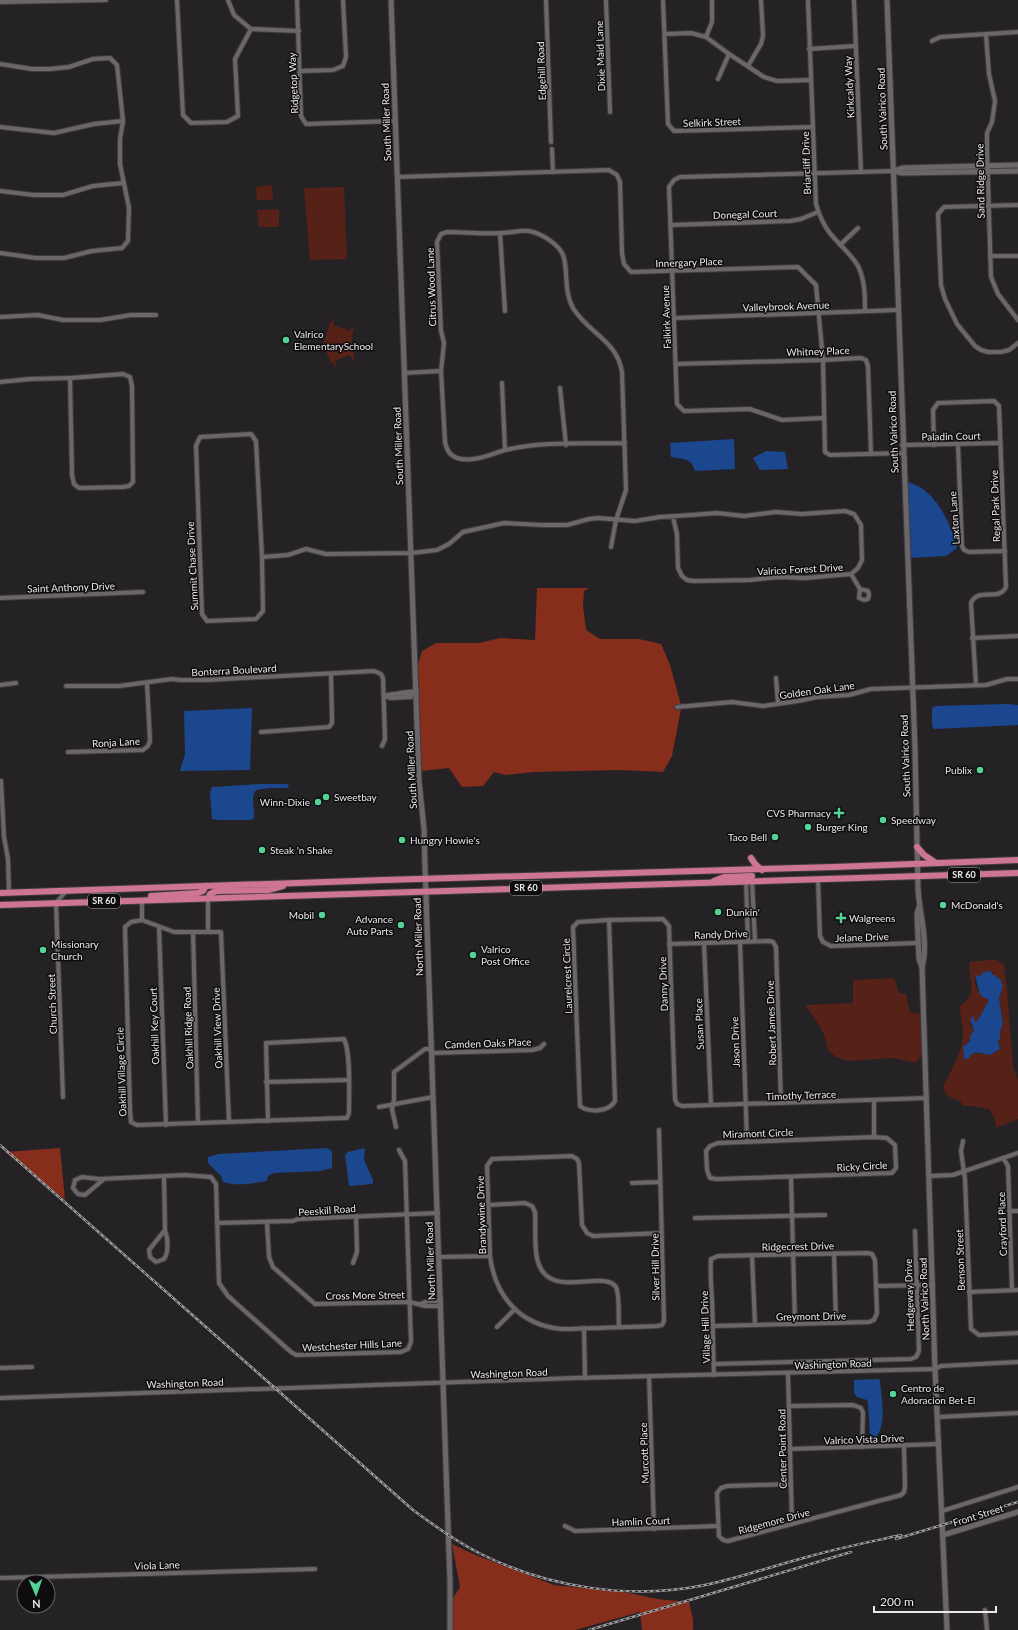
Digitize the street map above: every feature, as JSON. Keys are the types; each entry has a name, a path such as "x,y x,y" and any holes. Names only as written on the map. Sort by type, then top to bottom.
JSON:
{"highway":[{"path":"917,847 928,859 936,864"},
{"path":"752,858 755,864 762,870"},
{"name":"SR 60","path":"0,905 711,883 724,877 749,876 762,870 1018,860"},
{"path":"1011,873 1018,870"},
{"name":"SR 60","path":"0,893 565,875 749,876 818,880 1018,873"},
{"path":"565,875 565,887"},
{"path":"208,898 210,894 216,891 268,890 288,884"},
{"path":"128,901 169,894 198,893 204,891 206,886"}],"street":[{"path":"0,2 106,0"},
{"path":"178,0 183,115 191,123 227,122 238,116 236,59 251,29"},
{"path":"228,0 234,15 251,29 299,31"},
{"name":"Ridgetop Way","path":"297,0 301,116 306,124 395,121"},
{"path":"300,71 334,70 343,66 346,57 343,0"},
{"name":"South Miller Road","path":"391,0 419,781 424,829 426,891"},
{"name":"Edgehill Road","path":"546,0 551,142"},
{"name":"Dixie Maid Lane","path":"606,0 610,112"},
{"name":"Selkirk Street","path":"663,0 668,124 674,131 812,127"},
{"path":"706,37 712,22 712,0"},
{"path":"748,66 762,40 761,0"},
{"name":"Briarcliff Drive","path":"808,0 815,196 818,212 828,231 851,257 860,270 864,290 865,311"},
{"name":"Kirkcaldy Way","path":"854,0 861,172"},
{"name":"South Valrico Road","path":"887,0 917,864"},
{"path":"932,41 940,37 1018,32"},
{"path":"665,34 691,33 706,37 728,54 764,77 777,81 810,80"},
{"name":"Sand Ridge Drive","path":"986,35 989,74 995,102 992,122 987,133 988,206 990,256 993,284 998,294 1018,320"},
{"path":"809,49 856,46"},
{"path":"718,79 728,54"},
{"path":"0,64 32,69 50,69 69,67 92,59 110,58 117,65 123,121 120,139 120,158 123,183 130,208 128,241 122,248 92,250 64,258 36,258 0,253"},
{"path":"0,127 54,133 94,124 123,121"},
{"path":"552,149 553,172"},
{"path":"894,171 902,173 1018,165"},
{"path":"987,168 1018,171"},
{"name":"Innergary Place","path":"397,177 609,170 617,175 620,182 622,253 624,264 631,272 798,267 816,285 823,360 825,452 830,455 903,453"},
{"name":"Falkirk Avenue","path":"824,418 782,420 750,409 684,411 677,404 669,187 674,180 680,177 894,171"},
{"path":"0,190 34,195 63,195 94,186 123,183"},
{"path":"1018,205 944,207 938,214 941,285 950,312 957,324 975,346 981,350 988,352 1001,352 1009,350 1018,343"},
{"name":"Donegal Court","path":"671,225 790,221 801,219 818,212"},
{"path":"840,245 858,228"},
{"name":"Citrus Wood Lane","path":"611,547 616,520 626,490 625,443 620,361 618,355 612,348 580,317 573,308 567,294 564,258 561,250 538,234 528,231 500,233 447,232 439,237 437,242 441,331 444,344 441,371 445,442 447,450 458,458 464,459 480,458 505,450 519,448 625,443"},
{"path":"500,233 505,311"},
{"path":"990,256 1018,256"},
{"name":"Valleybrook Avenue","path":"675,318 898,310"},
{"path":"0,317 38,315 64,320 100,320 130,315 156,316"},
{"name":"Whitney Place","path":"676,364 861,358 866,360 868,366 871,454"},
{"path":"404,373 441,371"},
{"path":"0,382 123,374 130,377 132,386 134,475 133,482 129,486 82,488 77,487 74,484 72,475 70,378"},
{"path":"502,383 505,450"},
{"path":"560,388 566,445"},
{"name":"Regal Park Drive","path":"934,445 933,410 938,403 994,401 999,406 1006,587 1004,592 999,594 979,595 973,598 971,603 976,685"},
{"name":"Summit Chase Drive","path":"251,434 256,441 262,557 263,611 256,619 208,621 202,614 196,446 200,437 251,434"},
{"name":"Paladin Court","path":"902,445 1000,442"},
{"name":"Laxton Lane","path":"958,444 962,546 964,550 969,552 1004,551"},
{"name":"Valrico Forest Drive","path":"262,557 288,555 306,549 326,554 412,553 437,550 449,544 463,532 504,523 543,526 567,525 598,518 635,521 673,517 717,513 744,516 776,512 802,514 845,510 854,514 861,525 862,560 858,568 851,574 805,578 778,577 750,580 687,580 682,576 678,568 677,534 673,517"},
{"path":"851,574 860,589"},
{"name":"Saint Anthony Drive","path":"0,598 143,592"},
{"path":"972,638 1018,636"},
{"name":"Bonterra Boulevard","path":"66,686 119,686 172,679 206,680 377,672 383,678 385,739 382,746"},
{"path":"261,732 329,727 332,723 331,674"},
{"path":"776,678 778,704"},
{"name":"Golden Oak Lane","path":"677,707 732,702 763,706 817,697 850,695 871,689 986,685 1007,679 1018,679"},
{"name":"Ronja Lane","path":"68,752 143,750 148,746 150,741 148,683"},
{"path":"0,684 16,684"},
{"path":"384,696 392,693 417,693"},
{"path":"384,696 392,698 417,693"},
{"path":"1,781 4,837 8,859 9,893"},
{"name":"North Valrico Road","path":"917,864 919,906 917,914 918,943 919,959 922,967"},
{"path":"749,876 755,941"},
{"path":"748,941 749,876"},
{"name":"Jelane Drive","path":"818,880 820,936 823,942 831,946 918,943"},
{"path":"56,903 66,891"},
{"name":"North Miller Road","path":"426,891 440,1257 450,1578 450,1630"},
{"path":"142,900 142,920 174,932 208,932 208,898"},
{"name":"Church Street","path":"56,903 63,1097"},
{"name":"North Valrico Road","path":"919,906 922,914 924,958 922,967 930,1176 935,1369 947,1630"},
{"name":"Danny Drive","path":"609,920 663,919 669,926 675,1099 677,1104"},
{"name":"Oakhill Village Circle","path":"142,920 131,922 125,927 130,1121 135,1125 166,1125 268,1121 348,1117 349,1080 347,1044 344,1039 266,1043 268,1121"},
{"name":"Laurelcrest Circle","path":"609,920 614,1101 612,1106 608,1108 588,1110 580,1106 573,927 578,922 609,920"},
{"name":"Oakhill Key Court","path":"159,927 166,1125"},
{"name":"Oakhill Ridge Road","path":"193,932 198,1124"},
{"name":"Oakhill View Drive","path":"208,932 221,932 229,1122"},
{"name":"Randy Drive","path":"670,944 748,941 773,942"},
{"name":"Jason Drive","path":"740,942 747,1141"},
{"name":"Robert James Drive","path":"773,942 776,947 782,1104"},
{"name":"Susan Place","path":"704,943 711,1105"},
{"name":"Camden Oaks Place","path":"431,1051 532,1050 540,1048 544,1044"},
{"path":"396,1127 392,1109 393,1075 395,1070 425,1049 431,1051"},
{"path":"266,1082 349,1080"},
{"path":"379,1107 434,1097"},
{"name":"Timothy Terrace","path":"677,1104 682,1106 782,1104 927,1098"},
{"path":"874,1100 874,1137"},
{"name":"Silver Hill Drive","path":"584,1328 657,1326 664,1321 658,1130"},
{"name":"Miramont Circle","path":"791,1177 710,1178 707,1170 706,1151 710,1146 718,1143 874,1137"},
{"name":"Ricky Circle","path":"791,1177 892,1173 896,1168 895,1145 887,1138 874,1137"},
{"name":"Benson Street","path":"963,1141 961,1151 965,1179 971,1329 979,1335 1018,1334"},
{"name":"Westchester Hills Lane","path":"104,1179 85,1195 78,1194 73,1188 75,1180 80,1177 104,1179 164,1176 211,1176 216,1184 219,1283 228,1296 296,1355 402,1352 406,1351 410,1345 410,1302 405,1161 399,1150"},
{"path":"930,1176 953,1175 1018,1153"},
{"name":"Brandywine Drive","path":"584,1328 562,1329 545,1326 528,1319 504,1298 497,1285 492,1270 490,1256 487,1166 492,1159 572,1156 580,1163 582,1225 587,1234 593,1236 662,1233"},
{"name":"Crayford Place","path":"1003,1158 1008,1166 1012,1290"},
{"path":"164,1176 167,1254 161,1261 154,1261 149,1255 149,1248 165,1230"},
{"path":"791,1177 796,1324"},
{"path":"632,1182 660,1182"},
{"path":"488,1205 525,1203 532,1206 535,1212 537,1259 542,1271 550,1278 560,1282 605,1282 612,1284 618,1292 619,1327"},
{"path":"1010,1211 1018,1211"},
{"name":"Peeskill Road","path":"217,1223 267,1222 356,1216 438,1213"},
{"path":"695,1218 825,1215"},
{"path":"353,1263 357,1252 356,1216"},
{"name":"Cross More Street","path":"267,1222 269,1257 273,1267 315,1304 410,1302 425,1306 441,1303"},
{"name":"Hedgeway Drive","path":"714,1364 911,1359 916,1357 919,1351 915,1231"},
{"path":"834,1253 836,1323"},
{"name":"Ridgecrest Drive","path":"711,1279 711,1259 718,1256 867,1253 872,1254 875,1260 876,1286"},
{"path":"752,1255 755,1325"},
{"path":"440,1257 490,1256"},
{"name":"Village Hill Drive","path":"711,1279 714,1375"},
{"path":"876,1286 933,1285"},
{"name":"Greymont Drive","path":"713,1326 869,1322 874,1320 877,1314 876,1286"},
{"path":"969,1292 1018,1290"},
{"path":"497,1327 515,1309"},
{"path":"584,1328 585,1378"},
{"name":"Washington Road","path":"0,1398 649,1376 788,1374 935,1369 940,1366 1018,1362"},
{"path":"0,1368 32,1367"},
{"name":"Center Point Road","path":"788,1374 792,1524"},
{"name":"Murcott Place","path":"649,1376 654,1528"},
{"path":"790,1406 853,1405 861,1408 863,1413 862,1447"},
{"path":"938,1417 1018,1414"},
{"name":"Valrico Vista Drive","path":"790,1449 939,1444"},
{"name":"Ridgemore Drive","path":"718,1526 719,1536 723,1540 728,1541 901,1495 904,1492 905,1487 904,1446"},
{"path":"718,1526 717,1494 721,1488 727,1486 791,1484"},
{"path":"942,1511 1018,1486"},
{"name":"Front Street","path":"943,1535 1018,1512"},
{"name":"Hamlin Court","path":"565,1526 575,1531 718,1526"},
{"name":"Viola Lane","path":"0,1578 315,1569"},
{"path":"985,1610 987,1630"}],"shaded area":[{"path":"272,185 273,200 257,200 256,187"},
{"path":"344,187 347,259 310,260 304,188"},
{"path":"279,209 279,227 259,227 257,210"},
{"path":"334,318 333,325 350,331 351,327 354,328 352,342 355,356 353,357 353,361 350,355 335,361 337,367 335,368 333,362 331,363 323,344 331,321 333,321"},
{"path":"537,588 589,588 584,591 583,606 586,630 600,639 639,639 661,644 670,665 681,705 675,705 675,710 681,709 672,756 663,772 618,770 534,772 506,775 494,772 483,786 462,787 449,768 421,771 418,664 422,651 436,643 479,643 500,638 535,640"},
{"path":"997,960 1004,965 1013,1067 1018,1081 1018,1119 996,1128 994,1117 989,1109 963,1106 961,1102 946,1095 943,1087 959,1053 963,1038 960,1006 967,1000 971,993 969,970 970,962","holes":["992,972 994,976 998,977 1002,991 999,998 1003,1024 1000,1031 1000,1039 998,1041 1000,1049 991,1054 974,1054 969,1058 963,1054 974,1030 969,1022 976,1022 978,1020 989,1000 980,993 977,988 975,976"]},
{"path":"894,978 899,993 906,994 910,1012 920,1014 923,1053 916,1063 893,1058 848,1061 836,1057 828,1050 824,1034 805,1005 853,1003 853,980"},
{"path":"60,1148 65,1200 5,1152"},
{"path":"452,1544 478,1556 554,1585 629,1593 657,1599 689,1602 693,1619 693,1630 642,1630 640,1612 575,1630 452,1630 452,1600 460,1587"}],"water":[{"path":"734,439 735,469 695,471 694,467 689,461 671,457 670,443"},
{"path":"766,451 785,452 788,469 760,470 753,458"},
{"path":"906,481 927,492 934,499 944,514 952,531 957,548 946,556 909,558"},
{"path":"1018,705 1018,725 934,729 932,726 932,708 936,706"},
{"path":"252,708 250,770 180,771 185,754 184,711"},
{"path":"287,784 289,786 288,788 256,790 253,797 254,818 251,820 212,819 210,793 212,787"},
{"path":"991,971 992,974 1000,979 1003,986 999,998 1003,1024 1000,1031 1000,1040 998,1041 1000,1049 990,1055 975,1053 969,1058 964,1059 963,1047 970,1041 970,1036 974,1030 970,1020 974,1015 974,1022 978,1020 989,1000 981,996 975,975 980,976 984,972"},
{"path":"327,1148 332,1151 332,1168 320,1171 274,1173 268,1176 267,1181 251,1184 234,1184 223,1182 221,1176 208,1163 208,1157 218,1154"},
{"path":"365,1148 364,1160 373,1180 373,1184 349,1186 345,1155 348,1152"},
{"path":"854,1380 880,1380 883,1417 877,1436 870,1436 868,1403 867,1400 857,1397 854,1393"}],"railway":[{"path":"0,1145 413,1510 463,1544 507,1566 562,1583 591,1588 620,1591 677,1589 718,1582 842,1548 901,1535"},
{"path":"896,1539 1018,1502"},
{"path":"589,1630 851,1552"}],"place":[{"name":"Valrico ElementarySchool","path":"286,340"},
{"name":"Publix","path":"980,770"},
{"name":"Sweetbay","path":"326,797"},
{"name":"Winn-Dixie","path":"318,802"},
{"name":"CVS Pharmacy","path":"839,813"},
{"name":"Speedway","path":"883,820"},
{"name":"Burger King","path":"808,827"},
{"name":"Taco Bell","path":"775,837"},
{"name":"Hungry Howie's","path":"402,840"},
{"name":"Steak 'n Shake","path":"262,850"},
{"name":"McDonald's","path":"943,905"},
{"name":"Dunkin'","path":"718,912"},
{"name":"Mobil","path":"322,915"},
{"name":"Walgreens","path":"841,918"},
{"name":"Advance Auto Parts","path":"401,925"},
{"name":"Missionary Church","path":"43,950"},
{"name":"Valrico Post Office","path":"473,955"},
{"name":"Centro de Adoracion Bet-El","path":"893,1394"}]}
